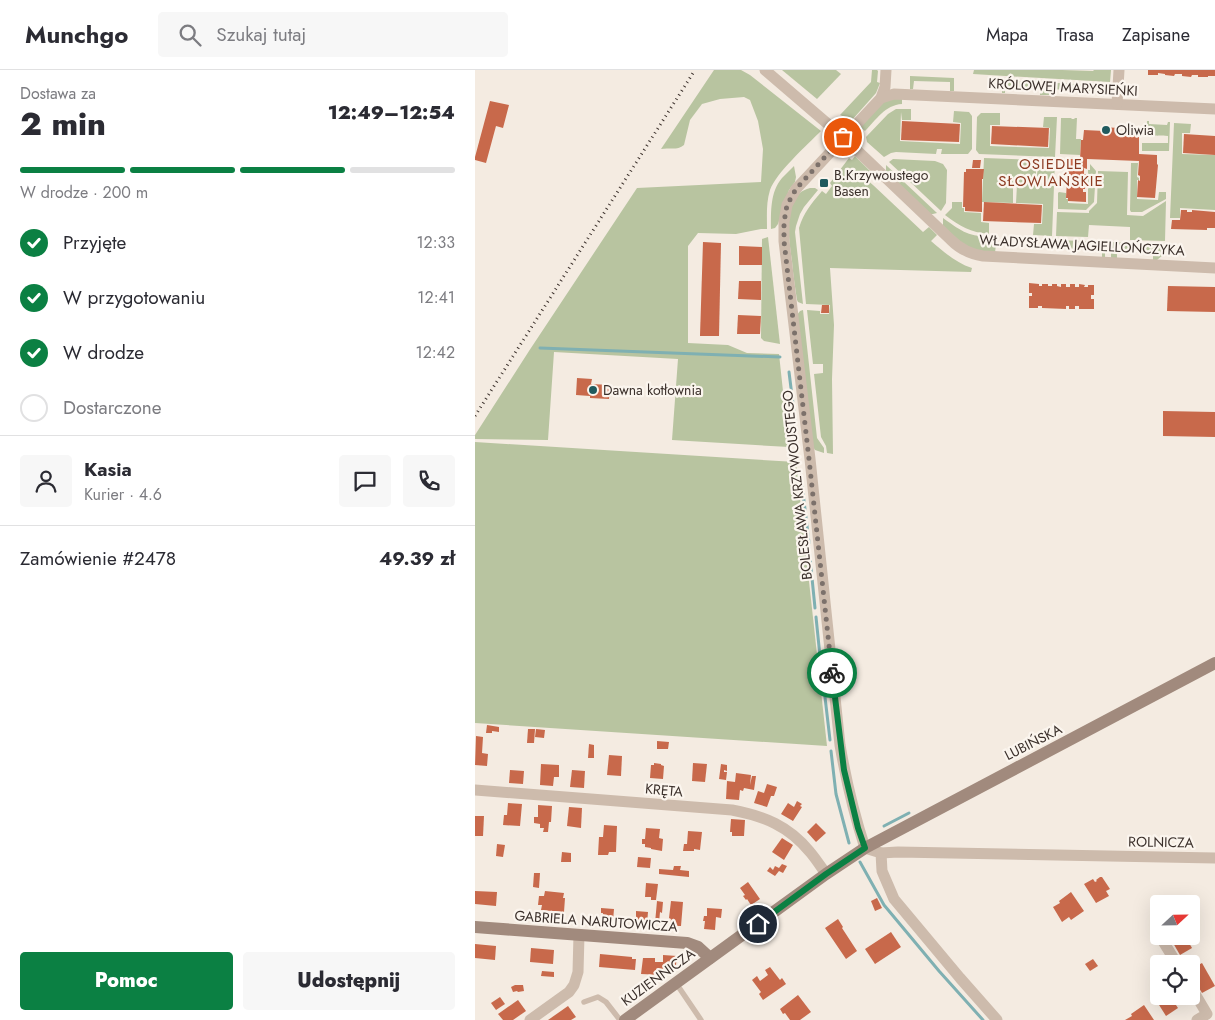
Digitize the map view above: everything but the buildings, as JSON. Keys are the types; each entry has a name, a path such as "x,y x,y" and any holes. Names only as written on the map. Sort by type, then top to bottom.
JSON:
{"main road":[{"name":"LUBIŃSKA","path":"710,958 865,848 1215,663"},
{"name":"GABRIELA NARUTOWICZA","path":"475,927 687,943 698,947 710,958"},
{"name":"KUZIENNICZA","path":"625,1020 710,958"}],"street":[{"name":"WŁADYSŁAWA JAGIELLOŃCZYKA","path":"765,70 843,137 957,246 975,255 1215,268"},
{"path":"881,98 885,87 886,70"},
{"path":"1117,104 1119,70"},
{"name":"KRÓLOWEJ MARYSIEŃKI","path":"881,98 894,94 1215,109"},
{"name":"BOLESŁAWA KRZYWOUSTEGO","path":"865,848 853,808 840,745 784,241 784,222 787,205 796,189 881,98"},
{"name":"KRĘTA","path":"475,790 732,810 753,814 769,820 794,836 811,853 826,874"},
{"path":"865,848 881,853 882,871 894,899 997,1020"},
{"name":"ROLNICZA","path":"881,853 1215,858"},
{"path":"530,1020 569,992 574,985 578,972 579,935"},
{"path":"1200,1002 1207,1014"}],"lane":[{"path":"675,984 701,1020"},
{"path":"583,1002 598,997 606,1002 620,1020"}],"green space":[{"path":"714,70 741,70 750,75 821,131 793,159 773,183 768,200 767,229 736,234 698,233 688,246 688,343 728,345 747,353 779,354 789,447 672,440 678,359 554,352 548,440 475,439 475,435 529,351 637,188 761,182 763,149 758,121 750,100 744,97 720,99 702,104 690,120 684,145 676,148 661,149"},
{"path":"782,70 836,70 841,74 817,99"},
{"path":"872,70 878,71 877,82 880,83 876,93 852,120 840,115 871,82"},
{"path":"974,70 1111,70 1110,82 973,74"},
{"path":"910,76 954,78 954,91 950,91 950,82 914,81 913,89 910,89"},
{"path":"1002,80 1111,86 1105,95 1101,95 1101,92 1050,89 1049,95 1040,95 1040,88 1005,86 1005,93 1002,93"},
{"path":"902,98 902,104 886,110 865,131 860,127 883,102 889,99"},
{"path":"896,109 911,109 911,120 902,120 901,112 900,141 960,144 961,123 953,122 954,111 969,112 972,116 972,149 968,154 941,154 942,149 937,149 936,154 896,152 884,157 867,142 866,137 888,114"},
{"path":"981,113 1000,113 1000,125 990,125 990,146 1049,148 1050,128 1043,127 1044,117 1057,117 1055,157 979,154 976,150 977,117"},
{"path":"1061,118 1077,118 1076,139 1081,139 1080,155 1060,154"},
{"path":"1147,121 1149,121 1149,124 1167,125 1170,122 1169,151 1142,151 1142,143 1168,143 1168,136 1155,136 1149,133"},
{"path":"1174,123 1191,124 1190,133 1182,133 1182,154 1215,155 1215,210 1180,208 1180,218 1170,218"},
{"path":"855,156 872,173 866,179 923,232 929,227 937,235 931,241 955,260 972,268 971,272 830,268 834,325 832,379 833,454 827,453 826,446 821,437 814,374 823,373 823,364 813,364 807,310 820,311 820,314 829,314 830,305 806,304 799,228 811,204 822,191 826,194 832,186 830,183 849,158 852,160"},
{"path":"984,158 1036,160 1036,186 1054,186 1052,236 1033,235 1034,224 1042,224 1043,204 1016,203 1017,185 1013,185 1013,203 982,202"},
{"path":"893,159 935,161 943,164 947,170 946,203 941,211 889,162"},
{"path":"1043,160 1055,161 1054,184 1043,183 1043,180 1038,178 1038,166 1043,163"},
{"path":"1131,163 1138,163 1137,199 1158,200 1159,192 1166,192 1166,199 1142,212 1131,212 1130,210"},
{"path":"1090,164 1096,171 1094,202 1086,210 1058,209 1059,192 1066,193 1068,203 1088,204 1088,170 1090,170"},
{"path":"886,165 937,213 929,214 886,172"},
{"path":"794,166 795,182 789,190 778,224 775,228 771,229 772,202 775,189 782,178"},
{"path":"1098,171 1128,172 1127,215 1143,216 1166,201 1165,241 1130,240 1130,227 1089,225 1088,237 1056,236 1057,212 1089,213 1097,203"},
{"path":"810,188 818,190 800,214 795,232 803,304 797,300 789,242 789,219 795,199 801,192"},
{"path":"952,202 962,202 964,212 981,213 981,222 989,223 989,234 966,228 945,215 952,208"},
{"path":"943,218 967,233 993,237 996,244 995,253 979,251 960,242 943,226"},
{"path":"768,237 780,344 764,341 761,338 762,239"},
{"path":"1056,240 1165,244 1164,254 1157,260 1153,260 1153,253 1117,251 1117,258 1111,258 1111,250 1105,250 1105,258 1102,257 1102,250 1055,248"},
{"path":"803,310 817,438 824,448 824,453 815,450 813,447 797,315"},
{"path":"475,442 796,462 827,746 475,723"}],"waterway":[{"path":"540,348 780,357"},
{"path":"789,372 795,420"},
{"path":"802,484 809,543"},
{"path":"809,548 815,608"},
{"path":"816,617 822,676"},
{"path":"823,680 830,740"},
{"path":"831,751 836,794 849,843"},
{"path":"884,826 909,813"},
{"path":"860,862 884,905 983,1020"}],"railway":[{"path":"475,416 695,70"}],"way so far":[{"path":"832,673 784,241 784,222 787,205 796,189 843,137"}],"place":[{"name":"Oliwia","path":"1106,130"},
{"name":"B.Krzywoustego Basen","path":"824,183"},
{"name":"Dawna kotłownia","path":"593,390"}],"district":[{"name":"OSIEDLE SŁOWIAŃSKIE","path":"1051,172"}],"route":[{"path":"758,924 865,848 858,828 844,770 832,673"}]}
